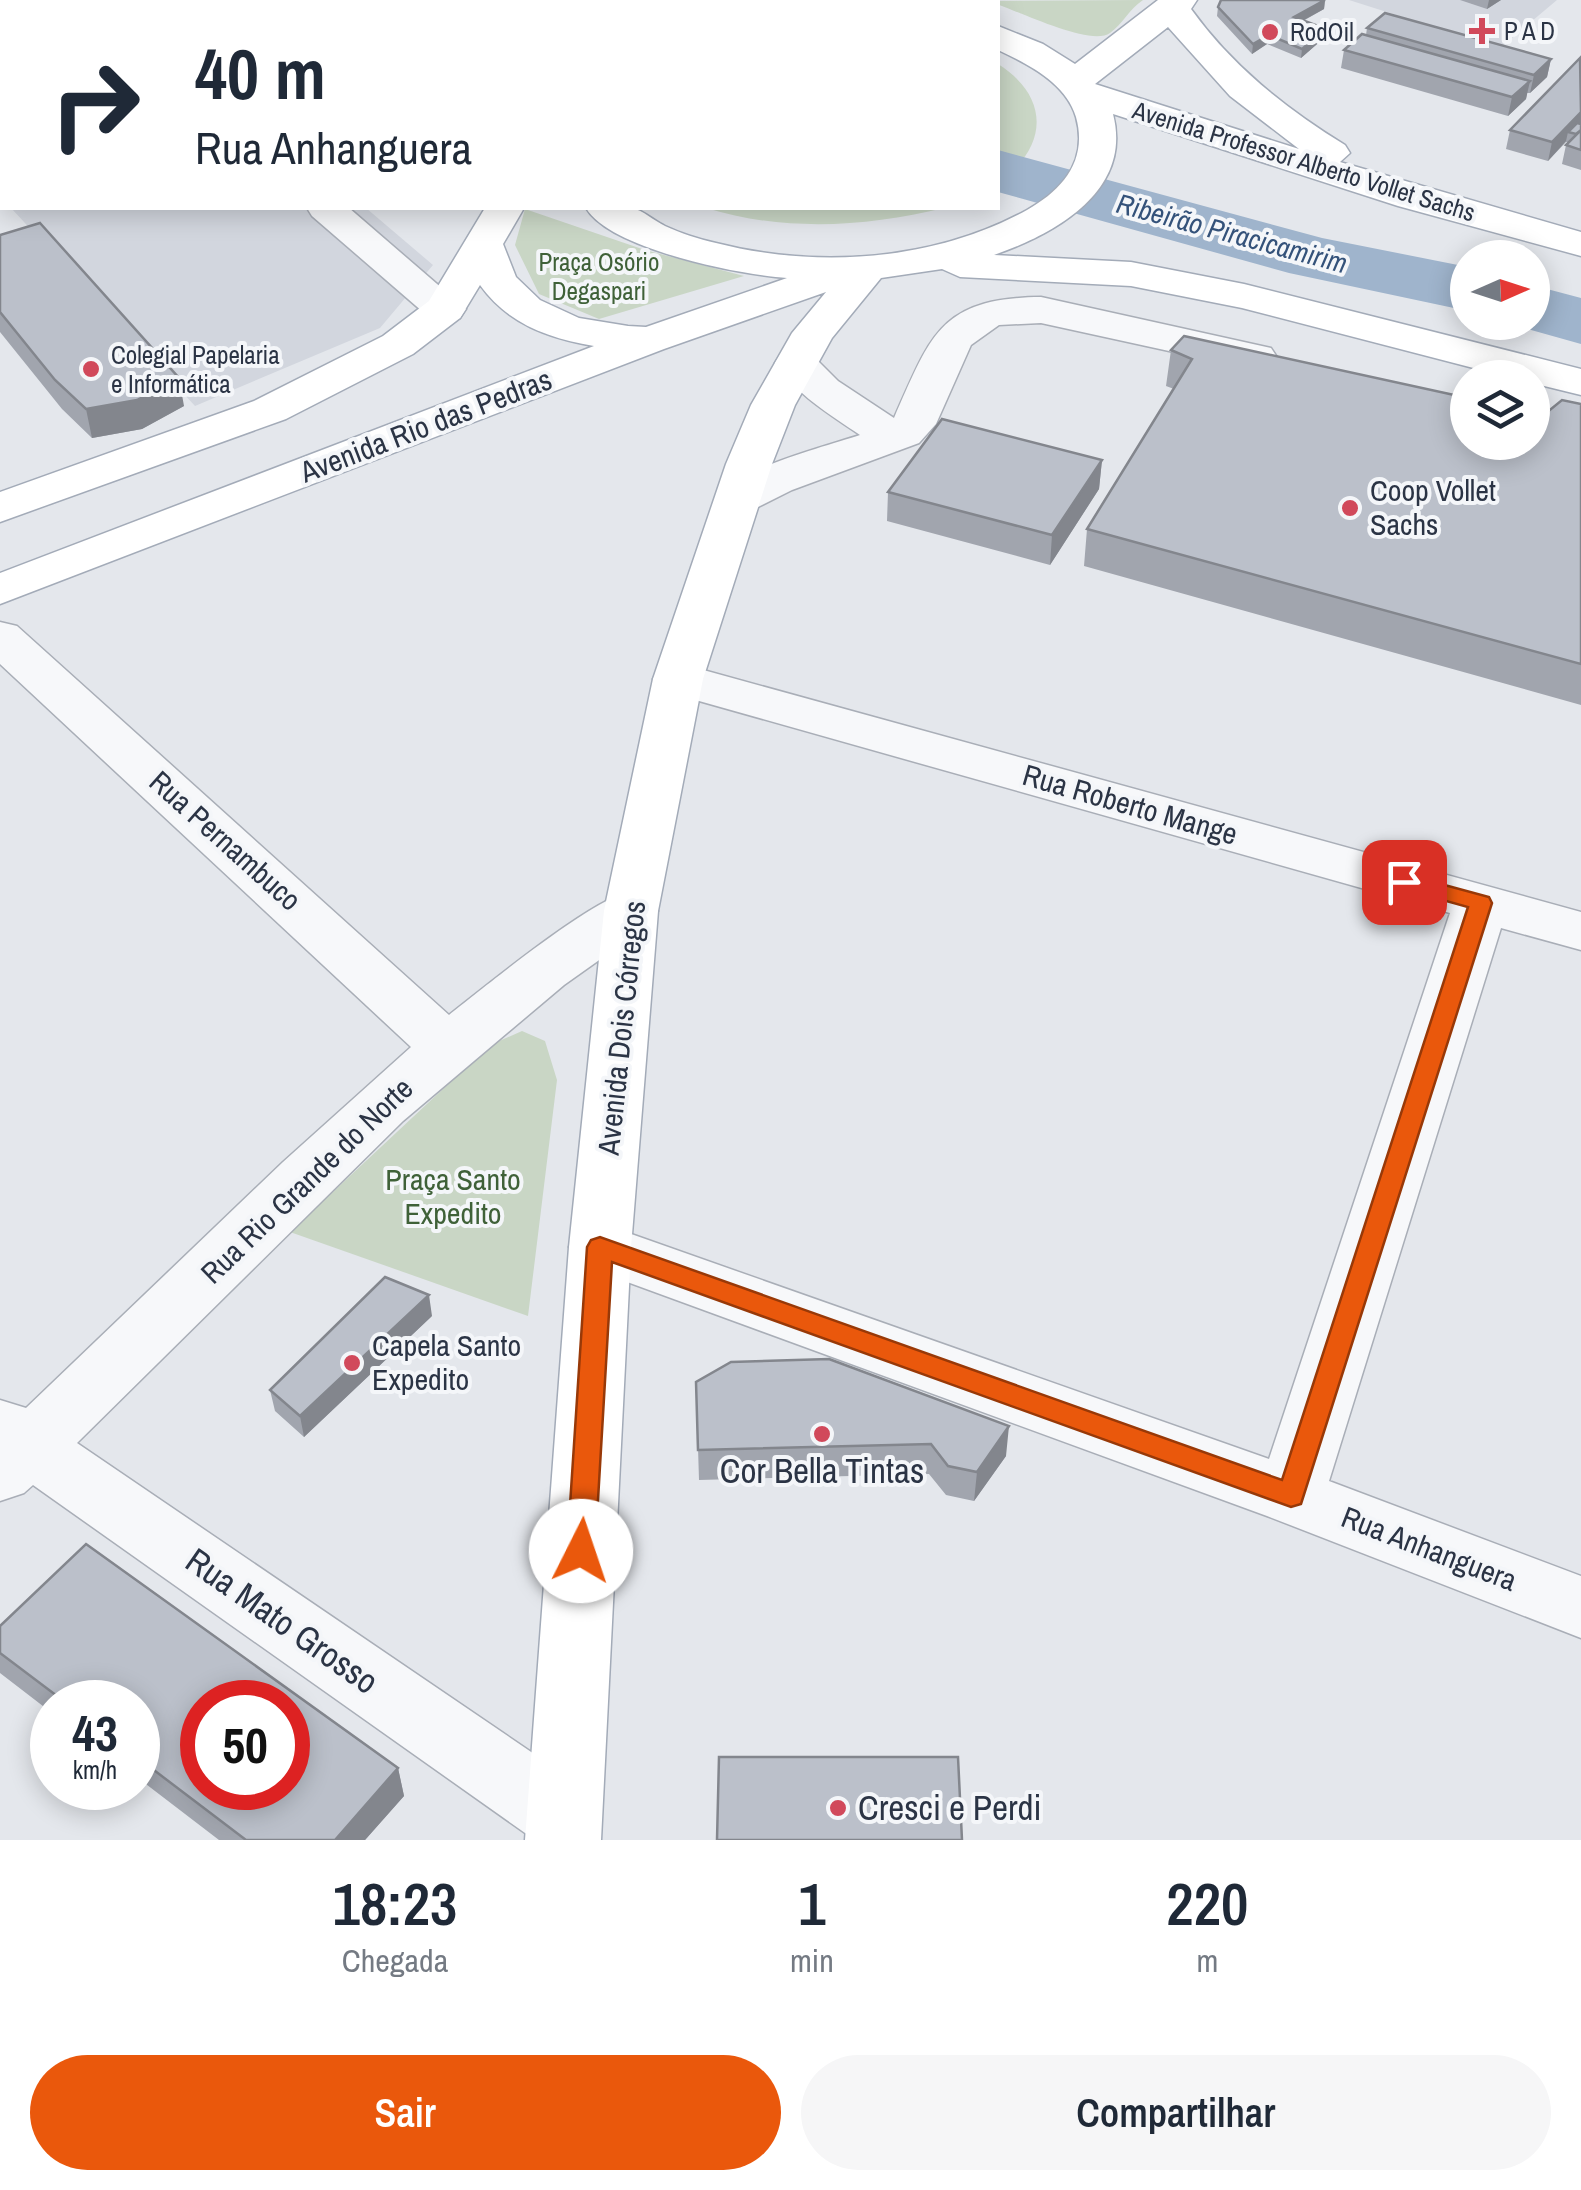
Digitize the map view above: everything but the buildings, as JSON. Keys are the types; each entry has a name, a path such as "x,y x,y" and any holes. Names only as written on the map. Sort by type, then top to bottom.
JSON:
{"main road":[{"path":"870,266 924,260 994,242 1064,204 1090,174 1100,142 1096,116 1080,88 1176,3 1207,54 1259,103 1327,151 1412,198"},
{"name":"Avenida Professor Alberto Vollet Sachs","path":"1000,38 1048,62 1080,88 1412,198 1581,244"},
{"path":"608,210 643,230 704,252 776,264 1011,265 1131,274 1244,296 1581,382"},
{"path":"0,508 270,410 398,345 445,309 493,225"},
{"path":"493,225 496,278 528,309 582,331 649,340"},
{"name":"Avenida Rio das Pedras","path":"0,590 649,340 870,266"},
{"name":"Avenida Dois Córregos","path":"564,1828 600,1247 631,911 678,679 749,464 772,405 820,322 870,266"},
{"path":"445,309 540,346 544,365 535,384"}],"street":[{"path":"328,210 445,309"},
{"path":"740,498 776,480 893,437 914,424 954,336 979,314 1014,308 1041,310 1296,366"},
{"path":"796,363 822,390 893,437"},
{"name":"Rua Pernambuco","path":"0,638 447,1047"},
{"name":"Rua Roberto Mange","path":"678,679 1581,931"},
{"path":"1291,1496 1481,903"},
{"name":"Rua Rio Grande do Norte","path":"10,1448 447,1047 579,945 631,911"},
{"name":"Rua Anhanguera","path":"600,1247 1291,1496 1581,1607"},
{"name":"Rua Mato Grosso","path":"10,1448 564,1828"}],"shaded area":[{"name":"P A D","path":"1349,0 1557,0 1500,48"},
{"path":"13,210 368,210 433,265 380,328 195,406"}],"green space":[{"path":"1143,0 1115,29 1100,36 1068,31 1000,6 1000,1"},
{"path":"1000,66 1027,92 1037,123 1027,154 1000,180"},
{"name":"Praça Osório Degaspari","path":"525,210 528,210 645,250 744,276 599,319 539,294 515,245"},
{"path":"713,210 934,210 825,224 735,216"},
{"name":"Praça Santo Expedito","path":"522,1031 545,1041 557,1080 528,1316 290,1232 490,1045"}],"waterway":[{"name":"Ribeirão Piracicamirim","path":"1000,172 1314,258 1450,285"},
{"name":"Ribeirão Piracicamirim","path":"1550,313 1581,322"}],"place":[{"name":"P A D","path":"1482,31"},
{"name":"RodOil","path":"1270,32"},
{"name":"Colegial Papelaria e Informática","path":"91,369"},
{"name":"Coop Vollet Sachs","path":"1350,508"},
{"name":"Capela Santo Expedito","path":"352,1363"},
{"name":"Cor Bella Tintas","path":"822,1434"},
{"name":"Cresci e Perdi","path":"838,1808"}],"route":[{"path":"581,1551 600,1247 1291,1496 1481,903 1404,882"}]}
